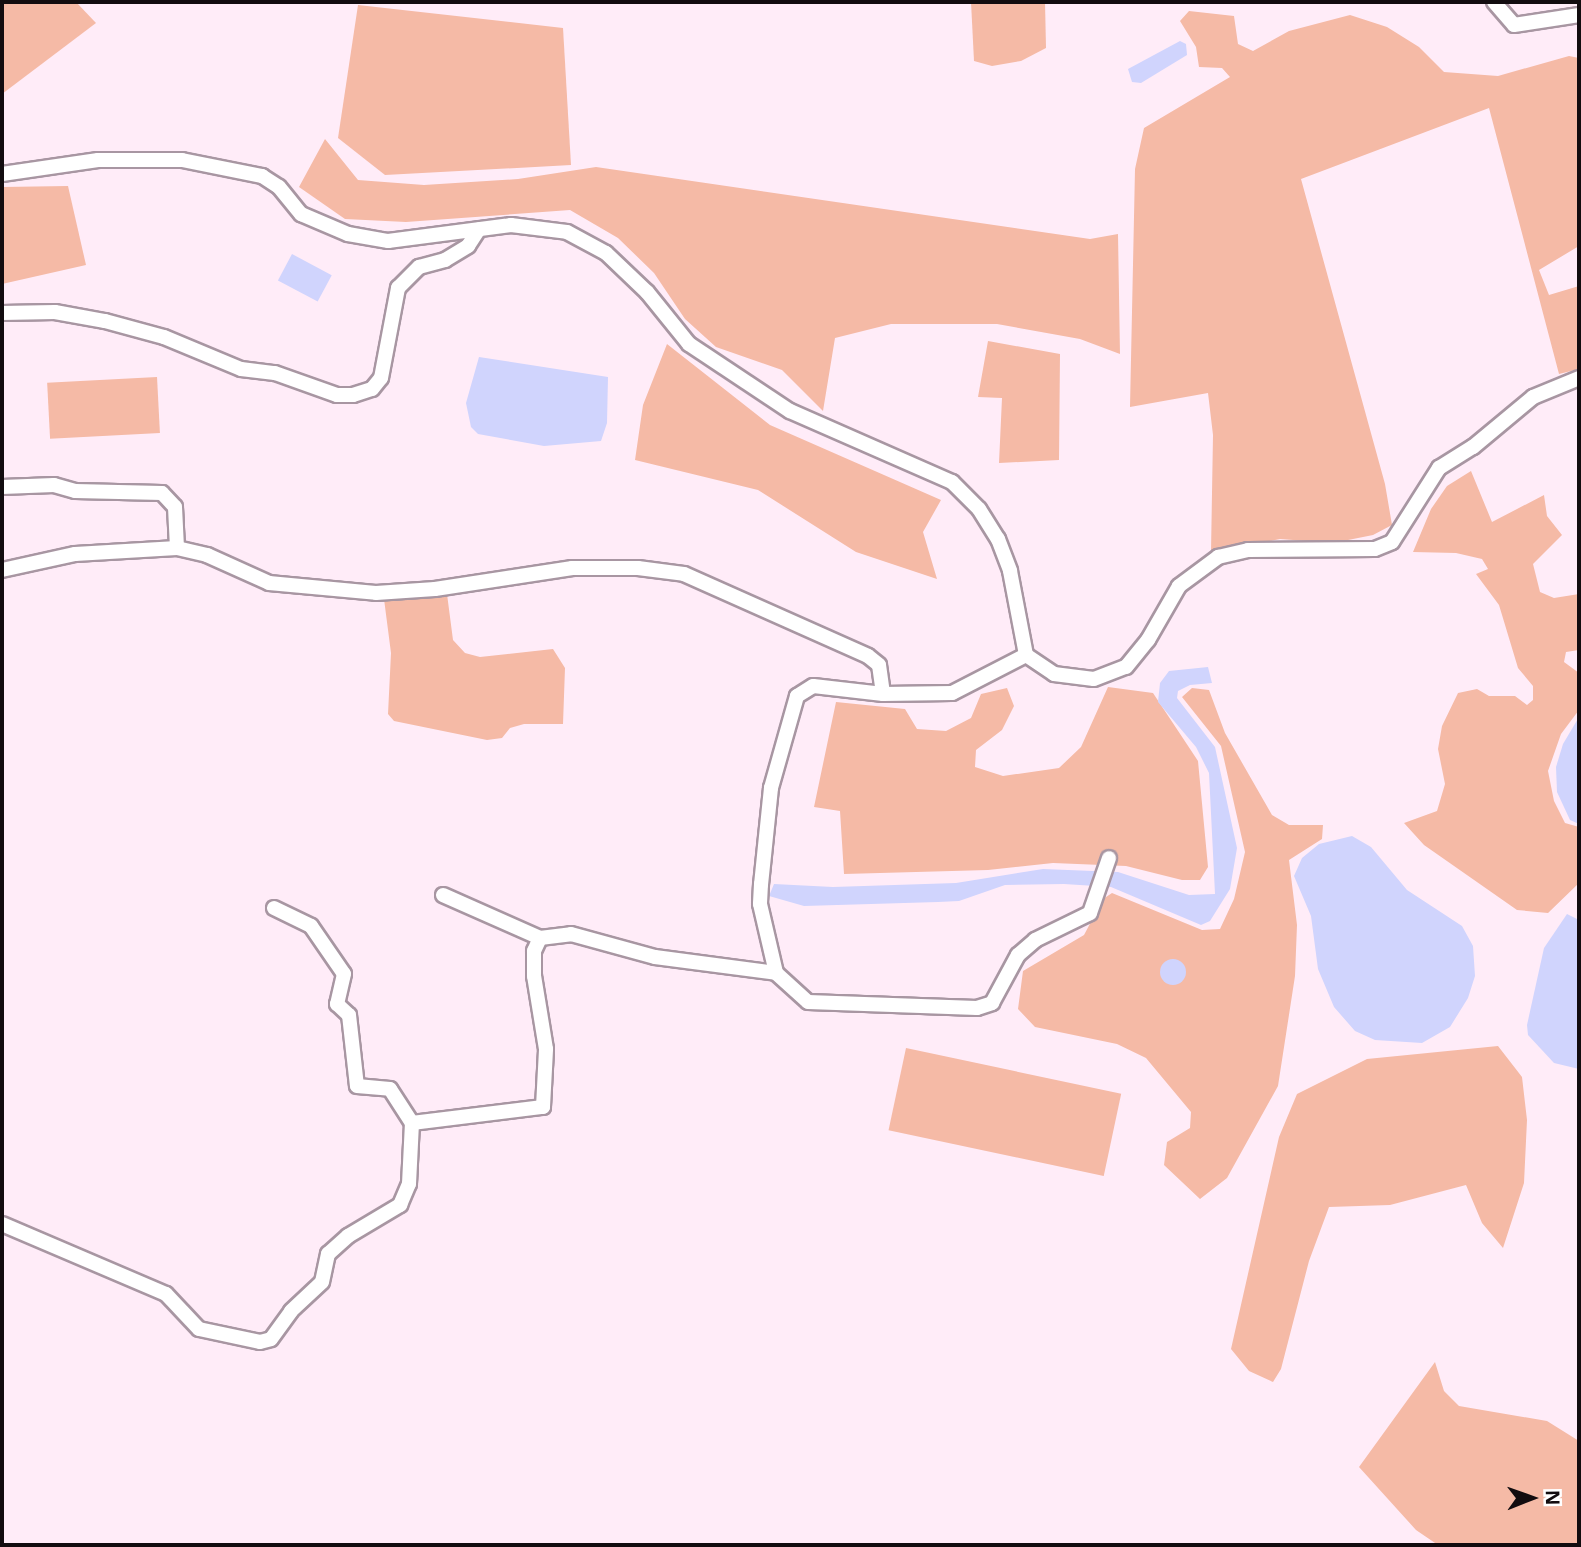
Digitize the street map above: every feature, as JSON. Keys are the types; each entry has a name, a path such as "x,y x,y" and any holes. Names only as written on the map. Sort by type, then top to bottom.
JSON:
{"street":[{"path":"1494,2 1514,25 1579,15"},
{"path":"2,174 98,160 182,160 262,176 279,187 301,214 348,234 388,241 511,225 567,232 607,253 647,292 689,344 790,411 952,482 979,509 998,539 1010,571 1026,655 1054,674 1094,679 1126,667 1149,640 1179,586 1218,557 1248,550 1375,549 1392,542 1439,468 1473,447 1533,397 1579,378"},
{"path":"2,313 55,312 105,321 164,337 241,369 275,373 337,395 354,395 372,389 381,378 398,288 419,267 445,260 468,246 480,229"},
{"path":"2,487 54,485 75,491 163,493 175,507 177,548"},
{"path":"2,570 75,554 177,548 207,555 268,583 376,593 435,589 572,568 638,568 684,575 868,656 879,665 883,694"},
{"path":"776,973 760,904 761,884 778,748 797,696 813,686 883,694 952,693 1026,655"},
{"path":"443,895 540,938 571,934 655,957 776,973 808,1002 977,1009 992,1003 1017,955 1035,940 1090,913 1108,858"},
{"path":"2,1224 166,1294 199,1329 260,1342 271,1339 291,1311 322,1282 328,1254 348,1236 400,1205 410,1184 412,1123 390,1089 357,1086 349,1015 337,1004 344,974 311,926 274,908"},
{"path":"412,1123 543,1107 546,1049 534,976 534,951 540,938"}],"shaded area":[{"path":"2,2 76,2 96,23 2,94"},
{"path":"971,2 1045,2 1046,48 1021,61 992,66 974,61"},
{"path":"358,5 563,28 571,165 385,175 338,138"},
{"path":"1189,11 1234,16 1238,44 1253,51 1289,31 1350,15 1387,27 1419,47 1444,72 1498,76 1569,56 1579,58 1579,246 1539,270 1549,295 1579,286 1579,369 1559,374 1489,108 1301,179 1385,484 1392,525 1373,535 1333,543 1280,539 1211,552 1213,435 1208,393 1130,407 1135,169 1144,128 1230,77 1222,68 1199,67 1196,47 1180,21"},
{"path":"325,139 358,180 424,185 518,179 596,167 1090,239 1118,234 1120,354 1080,339 997,324 891,324 835,338 823,411 782,370 716,347 685,319 654,273 618,238 570,210 406,222 345,219 299,187"},
{"path":"68,186 86,265 2,284 2,187"},
{"path":"988,341 1060,354 1059,460 999,463 1002,398 978,397"},
{"path":"667,344 770,425 941,500 923,532 937,579 856,552 758,490 635,460 643,405"},
{"path":"157,377 160,433 50,439 47,383"},
{"path":"1471,471 1492,522 1544,495 1547,516 1562,535 1533,564 1540,592 1554,598 1579,594 1579,650 1566,652 1564,662 1579,673 1579,710 1561,734 1548,771 1554,801 1565,823 1579,827 1579,883 1548,913 1517,910 1424,845 1404,823 1437,811 1445,784 1438,749 1442,726 1458,693 1477,689 1489,696 1515,696 1527,705 1533,700 1533,686 1518,668 1499,605 1476,574 1488,569 1482,559 1456,553 1413,552 1431,509 1447,486"},
{"path":"447,594 453,640 465,653 480,657 553,649 565,668 563,724 524,724 510,728 502,738 487,740 394,721 388,714 391,653 384,599"},
{"path":"1108,687 1153,693 1198,761 1208,867 1200,880 1182,880 1126,866 1053,863 988,870 844,874 840,811 814,807 836,702 905,709 917,729 946,731 971,718 981,694 1007,688 1014,706 1002,730 976,750 975,767 1003,776 1059,768 1081,747"},
{"path":"1192,688 1209,690 1225,733 1272,815 1289,825 1323,825 1322,839 1289,860 1297,925 1295,976 1278,1086 1227,1178 1200,1199 1164,1165 1167,1142 1190,1128 1191,1112 1146,1058 1117,1044 1035,1027 1018,1009 1023,971 1084,935 1103,899 1112,893 1202,930 1220,929 1234,899 1245,852 1221,746 1182,697"},
{"path":"1498,1046 1522,1077 1527,1120 1524,1183 1503,1248 1482,1223 1466,1185 1390,1205 1329,1207 1309,1261 1281,1369 1273,1382 1249,1371 1231,1349 1279,1137 1297,1094 1367,1059"},
{"path":"906,1048 1121,1094 1104,1176 889,1130"},
{"path":"1435,1362 1444,1391 1459,1406 1547,1421 1579,1441 1579,1545 1438,1545 1416,1530 1359,1467"}],"water":[{"path":"1180,41 1186,44 1187,55 1141,83 1132,82 1128,69"},
{"path":"292,254 332,275 318,302 278,280"},
{"path":"479,357 608,377 607,423 601,441 544,446 478,434 471,427 466,403"},
{"path":"1208,667 1212,683 1190,685 1178,691 1177,698 1215,747 1237,848 1230,889 1210,921 1201,925 1111,887 1064,884 1005,885 959,901 938,902 804,906 769,896 774,884 833,887 956,883 1043,869 1118,872 1189,895 1215,894 1209,773 1196,747 1158,702 1160,683 1169,671"},
{"path":"1579,717 1579,824 1570,820 1557,792 1556,767 1563,744"},
{"path":"1352,836 1371,847 1407,890 1462,926 1473,946 1475,976 1468,998 1450,1027 1422,1043 1375,1040 1355,1031 1334,1007 1318,969 1311,916 1294,876 1302,858 1319,844"},
{"path":"1567,914 1579,920 1579,1069 1554,1063 1528,1035 1527,1025 1544,948"},
{"path":"1173,959 1182,963 1186,972 1182,981 1173,985 1164,981 1160,972 1164,963"}]}
